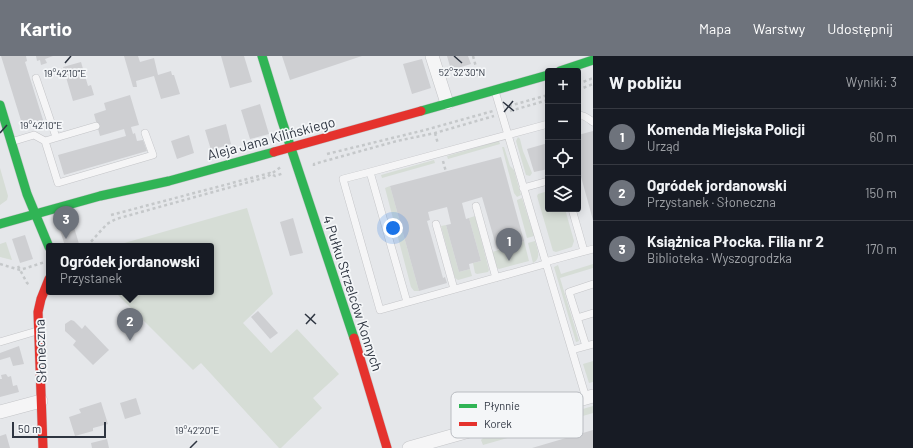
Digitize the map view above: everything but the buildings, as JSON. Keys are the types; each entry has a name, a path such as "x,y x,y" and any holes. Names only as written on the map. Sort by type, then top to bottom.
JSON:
{"street":[{"name":"4 Pułku Strzelców Konnych","path":"262,56 290,147 348,318 387,448"},
{"path":"432,56 447,103"},
{"path":"569,68 593,60"},
{"name":"Aleja Jana Kilińskiego","path":"0,224 100,196 169,181 545,76"},
{"path":"0,106 27,194 47,243"},
{"name":"Słoneczna","path":"43,448 39,305 46,287"},
{"name":"Słoneczna","path":"0,412 41,401"},
{"path":"409,448 451,436"}],"lane":[{"path":"36,78 56,137"},
{"path":"494,90 545,263 572,350 589,397"},
{"path":"581,115 593,122"},
{"path":"545,125 343,179 380,310 593,249"},
{"path":"45,141 96,126"},
{"path":"11,142 34,135 45,141 58,183 152,155 145,132"},
{"path":"370,172 407,302"},
{"path":"523,188 545,182"},
{"path":"476,206 496,278"},
{"path":"573,212 584,252"},
{"path":"436,224 454,289"},
{"path":"572,350 589,345 577,318 569,292 593,284"},
{"path":"577,318 593,313"},
{"path":"0,342 39,330"}],"path":[{"path":"473,56 479,78"},
{"path":"581,83 593,78"},
{"path":"581,89 593,84"},
{"path":"314,169 314,164 326,160 397,141 434,133 545,101"},
{"path":"111,215 270,173 275,176 287,173"},
{"path":"0,264 20,270 46,262"},
{"path":"18,266 27,283 30,285"}],"shaded area":[{"path":"518,137 532,173 530,176 526,175 516,141"},
{"path":"499,141 500,144 448,159 447,156"},
{"path":"502,147 504,147 510,166 514,170 521,195 517,197 514,193"},
{"path":"434,160 435,163 382,178 381,175"},
{"path":"0,168 8,196 7,200 0,205"},
{"path":"390,186 419,291 414,291 411,287 385,188"},
{"path":"545,192 545,212 566,212 574,241 572,247 556,252 553,251 537,196 538,194"},
{"path":"522,198 534,236 527,238 517,201"},
{"path":"247,208 273,294 243,323 271,353 297,329 339,374 313,398 322,408 281,448 279,448 201,363 193,370 118,295 214,295 214,243 124,243"},
{"path":"475,216 489,270 488,272 477,274 475,273 473,263 481,261 469,218"},
{"path":"446,225 459,272 470,269 472,276 458,280 455,278 441,226"},
{"path":"524,241 529,261 499,269 497,268 492,252 499,250 499,248"},
{"path":"535,241 538,256 536,261 533,263 528,243"},
{"path":"6,242 12,260 0,257 0,244"},
{"path":"593,264 593,268 560,278 579,341 576,342 554,267 558,265 561,274"},
{"path":"593,361 593,382 589,383 583,364"},
{"path":"593,406 593,413 583,416 583,409"},
{"path":"483,438 507,438 483,445 481,440"}],"traffic: fast":[{"path":"262,56 354,338"},
{"path":"569,68 593,60"},
{"path":"421,111 545,76"},
{"path":"0,105 27,194 47,243"},
{"path":"0,224 100,196 169,181 274,152"}],"traffic: jam":[{"path":"274,152 421,111"},
{"path":"43,448 38,312 46,286"},
{"path":"354,338 387,448"}],"place":[{"name":"Książnica Płocka. Filia nr 2","path":"66,239"},
{"name":"Komenda Miejska Policji","path":"509,261"},
{"name":"Ogródek jordanowski","path":"130,341"}]}
